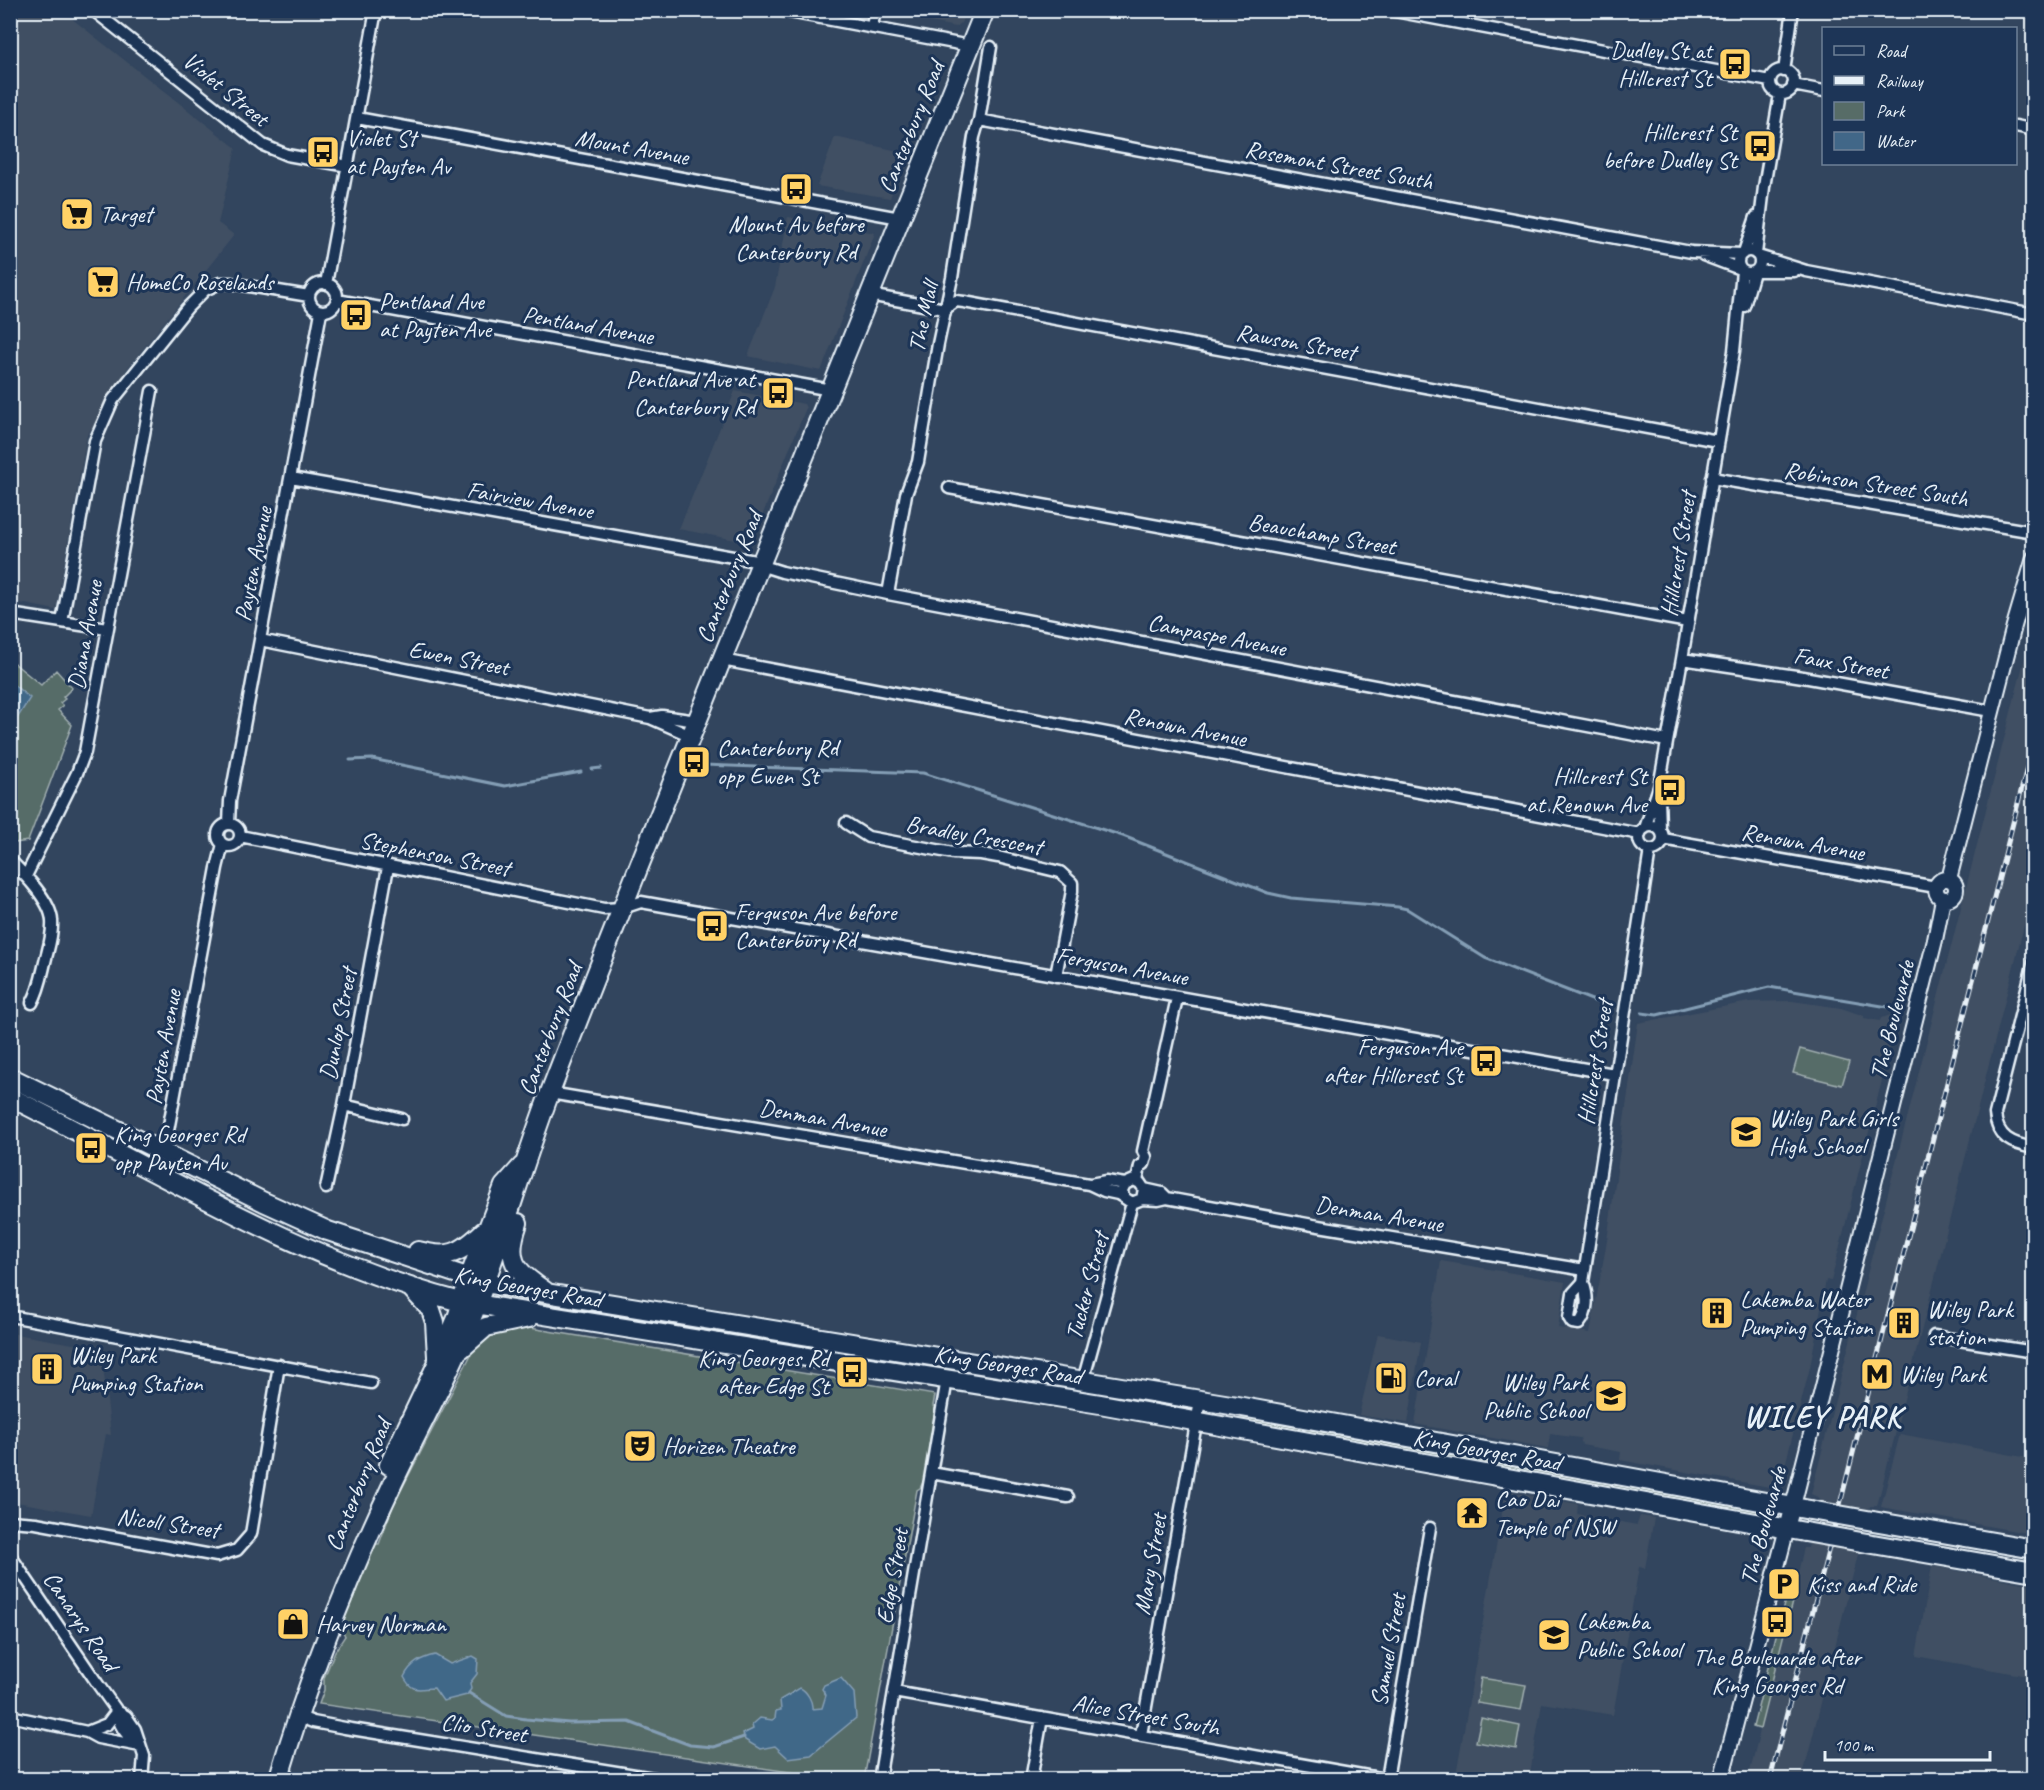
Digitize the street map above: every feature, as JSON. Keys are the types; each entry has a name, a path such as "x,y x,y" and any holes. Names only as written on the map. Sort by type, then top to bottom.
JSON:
{"highway":[{"name":"Canterbury Road","path":"278,1779 297,1716 343,1597 392,1485 458,1352 477,1281 517,1190 550,1093 984,10"},
{"name":"King Georges Road","path":"10,1077 328,1231 477,1281 1200,1401 2034,1549"},
{"name":"King Georges Road","path":"10,1097 286,1239 407,1285 470,1303 947,1379 2034,1572"},
{"name":"Canterbury Road","path":"477,1281 488,1227 504,1186 524,1164"},
{"path":"524,1164 519,1220 512,1241 512,1250 515,1265 528,1279 549,1294"},
{"path":"365,1244 448,1255 470,1244 488,1227"},
{"path":"407,1285 431,1310 437,1333 435,1347 438,1362"},
{"name":"Canterbury Road","path":"343,1597 352,1558 393,1456 438,1362 470,1303"},
{"path":"458,1352 486,1328 543,1316"}],"street":[{"name":"Violet Street","path":"93,10 263,145 287,154 348,166"},
{"path":"326,284 376,10"},
{"path":"778,10 970,46"},
{"path":"872,27 875,10"},
{"path":"1389,10 1770,81"},
{"path":"1784,71 1793,10"},
{"name":"The Mall","path":"888,594 906,494 918,462 952,278 974,137 992,48"},
{"path":"1784,71 1793,78 1793,85 1789,92 1780,94 1773,90 1770,81 1773,74 1784,71"},
{"path":"1793,85 1822,91"},
{"path":"1750,254 1760,264 1755,271 1749,273 1741,270 1738,262 1750,254 1780,94"},
{"name":"Mount Avenue","path":"357,118 900,218"},
{"name":"Rosemont Street South","path":"979,120 1691,252 1750,254 1806,271 2034,314"},
{"path":"2017,126 2034,130"},
{"name":"Rosemont Street South","path":"1691,252 1741,270"},
{"name":"Hillcrest Street","path":"1738,328 1741,270"},
{"name":"Rosemont Street South","path":"1755,271 1806,271"},
{"name":"Hillcrest Street","path":"1661,834 1659,787 1666,741 1738,328 1755,271"},
{"path":"62,622 95,441 113,400 187,308 205,290 220,283 309,296"},
{"path":"326,284 336,291 337,300 330,310 321,312 311,304 309,296 317,285 326,284"},
{"name":"Rawson Street","path":"869,295 945,309 956,301 964,302 1718,441"},
{"name":"Pentland Avenue","path":"337,300 831,390"},
{"name":"Payten Avenue","path":"229,824 230,801 321,312"},
{"name":"Diana Avenue","path":"26,876 78,773 85,752 152,391"},
{"name":"Fairview Avenue","path":"291,478 761,564"},
{"name":"Robinson Street South","path":"1712,478 2034,532"},
{"name":"Beauchamp Street","path":"949,488 1688,622"},
{"path":"1991,711 2034,558"},
{"name":"Campaspe Avenue","path":"761,564 782,572 888,594 1666,741"},
{"path":"10,614 107,630"},
{"name":"Ewen Street","path":"260,640 650,718 694,729"},
{"name":"Faux Street","path":"1682,658 1991,711"},
{"name":"Renown Avenue","path":"722,660 1643,831"},
{"name":"The Boulevarde","path":"1720,1779 1792,1506 1935,940 1940,893 1950,899 1956,892 1956,886 1949,879 1991,711"},
{"name":"Ewen Street","path":"650,718 662,716 694,729"},
{"name":"Hillcrest Street","path":"1643,831 1659,787"},
{"path":"229,824 236,826 240,836 233,844 223,844 218,834 222,827 229,824"},
{"name":"Bradley Crescent","path":"846,824 868,837 953,853 981,854 1060,872 1072,883 1072,891 1056,976"},
{"path":"1653,826 1661,834 1657,848 1650,850 1640,843 1643,831 1653,826"},
{"name":"Renown Avenue","path":"1661,834 1940,893"},
{"name":"Stephenson Street","path":"240,836 604,909 623,908"},
{"name":"Payten Avenue","path":"164,1152 223,844"},
{"name":"Hillcrest Street","path":"1583,1282 1650,850"},
{"path":"10,860 26,876 47,906 52,920 38,991 32,1003"},
{"name":"Dunlop Street","path":"326,1188 344,1105 388,867"},
{"name":"Ferguson Avenue","path":"623,908 641,902 1614,1074"},
{"path":"2034,961 1996,1108 1997,1126 2000,1132 2008,1140 2034,1148"},
{"name":"Tucker Street","path":"1083,1381 1136,1194 1140,1166 1144,1164 1146,1157 1143,1151 1177,998"},
{"name":"Denman Avenue","path":"550,1093 1089,1184 1118,1194 1136,1194"},
{"path":"344,1105 402,1119"},
{"name":"Denman Avenue","path":"1089,1184 1107,1181 1125,1184 1122,1190 1158,1200 1167,1198 1313,1225 1585,1270"},
{"path":"10,1316 371,1383"},
{"path":"1934,1336 2034,1352"},
{"name":"Nicoll Street","path":"10,1521 36,1523 217,1556 237,1550 251,1534 279,1365"},
{"name":"Edge Street","path":"879,1779 947,1379"},
{"name":"Mary Street","path":"1141,1736 1200,1401"},
{"path":"931,1473 1068,1497"},
{"name":"Samuel Street","path":"1388,1779 1430,1528"},
{"name":"Canarys Road","path":"10,1555 117,1711 118,1721 128,1736 140,1746"},
{"name":"Alice Street South","path":"894,1692 1388,1779"},
{"path":"87,1732 107,1724 117,1711"},
{"path":"10,1716 140,1746 144,1759 142,1779"},
{"name":"Clio Street","path":"297,1716 313,1722 345,1728 666,1779"},
{"path":"1031,1779 1042,1718"}],"shaded area":[{"path":"890,10 966,11 961,23 956,27 889,14"},
{"name":"HomeCo Roselands","path":"10,11 62,11 236,148 218,223 234,235 126,370 123,378 108,397 111,402 87,435 56,610 11,601"},
{"path":"835,137 907,153 890,198 817,186"},
{"path":"788,217 875,233 821,371 748,356 775,287"},
{"path":"735,391 804,404 806,408 753,538 746,542 679,529"},
{"path":"2033,626 2033,890 1877,1506 1870,1506 1802,1779 1748,1780 1804,1548 1808,1548 1820,1498 1811,1494"},
{"path":"1792,1001 1841,1008 1864,1016 1864,1018 1880,1021 1881,1018 1899,1013 1831,1281 1826,1280 1810,1367 1780,1485 1775,1488 1620,1460 1621,1452 1582,1445 1580,1438 1550,1434 1548,1448 1415,1424 1441,1261 1565,1282 1558,1328 1590,1333 1607,1241 1638,1023 1749,1002"},
{"path":"10,1333 101,1349 111,1435 106,1434 91,1515 11,1501"},
{"name":"Coral","path":"1378,1334 1421,1342 1408,1423 1359,1415"},
{"path":"1900,1434 2033,1459 2033,1534 1881,1507"},
{"name":"Lakemba Public School","path":"1506,1491 1578,1504 1577,1514 1637,1525 1640,1516 1654,1518 1645,1568 1639,1567 1613,1715 1542,1703 1529,1779 1482,1779 1456,1775"},
{"path":"1932,1566 2033,1585 2033,1677 1916,1656"}],"green space":[{"path":"10,660 41,685 56,670 72,688 63,697 65,699 60,703 63,706 58,710 72,725 28,841 15,843 10,838"},
{"path":"1800,1049 1849,1062 1842,1085 1793,1073"},
{"path":"524,1327 935,1395 933,1406 935,1410 924,1480 917,1490 864,1779 838,1779 319,1704 324,1690 324,1678 335,1651 345,1636 342,1621 361,1573 376,1544 379,1544 393,1506 476,1345 501,1329"},
{"path":"1219,1418 1252,1419 1769,1511 1765,1515 1757,1515"},
{"path":"1790,1580 1797,1582 1760,1729 1753,1727"},
{"path":"1481,1678 1526,1685 1521,1710 1477,1703"},
{"path":"1481,1718 1520,1726 1516,1749 1476,1742"}],"water":[{"path":"10,682 30,698 11,728 10,728"},
{"path":"435,1655 450,1664 473,1656 478,1659 477,1674 470,1683 471,1689 467,1695 443,1701 434,1688 417,1689 410,1686 404,1677 407,1672 421,1660"},
{"path":"841,1678 854,1693 856,1718 811,1755 788,1758 775,1746 760,1749 745,1740 743,1734 753,1729 752,1725 760,1718 772,1720 775,1718 776,1711 781,1710 780,1700 800,1688 809,1697 812,1709 822,1708 826,1695 822,1689 824,1685"}],"waterway":[{"path":"350,760 372,759 505,786 581,772"},
{"path":"703,765 923,773 1123,836 1268,893 1291,898 1407,909 1485,958 1607,1006"},
{"path":"592,769 601,768"},
{"path":"1642,1013 1657,1015 1769,987 1900,1009"},
{"path":"469,1693 506,1716 569,1723 629,1722 690,1745 714,1747 744,1737"}],"railway":[{"path":"1770,1780 2034,740"}],"place":[{"name":"Dudley St at Hillcrest St","path":"1735,64"},
{"name":"Hillcrest St before Dudley St","path":"1760,146"},
{"name":"Violet St at Payten Av","path":"323,152"},
{"name":"Mount Av before Canterbury Rd","path":"796,189"},
{"name":"Target","path":"77,214"},
{"name":"HomeCo Roselands","path":"103,282"},
{"name":"Pentland Ave at Payten Ave","path":"356,315"},
{"name":"Pentland Ave at Canterbury Rd","path":"778,393"},
{"name":"Canterbury Rd opp Ewen St","path":"694,762"},
{"name":"Hillcrest St at Renown Ave","path":"1670,790"},
{"name":"Ferguson Ave before Canterbury Rd","path":"712,926"},
{"name":"Ferguson Ave after Hillcrest St","path":"1486,1061"},
{"name":"Wiley Park Girls High School","path":"1746,1132"},
{"name":"King Georges Rd opp Payten Av","path":"91,1148"},
{"name":"Lakemba Water Pumping Station","path":"1717,1313"},
{"name":"Wiley Park station","path":"1904,1323"},
{"name":"Wiley Park Pumping Station","path":"47,1369"},
{"name":"King Georges Rd after Edge St","path":"852,1372"},
{"name":"Wiley Park","path":"1877,1374"},
{"name":"Coral","path":"1391,1378"},
{"name":"Wiley Park Public School","path":"1611,1396"},
{"name":"Horizen Theatre","path":"640,1446"},
{"name":"Cao Dai Temple of NSW","path":"1472,1513"},
{"name":"Kiss and Ride","path":"1784,1584"},
{"name":"The Boulevarde after King Georges Rd","path":"1777,1622"},
{"name":"Harvey Norman","path":"293,1624"},
{"name":"Lakemba Public School","path":"1554,1635"}],"district":[{"name":"WILEY PARK","path":"1823,1417"}]}
